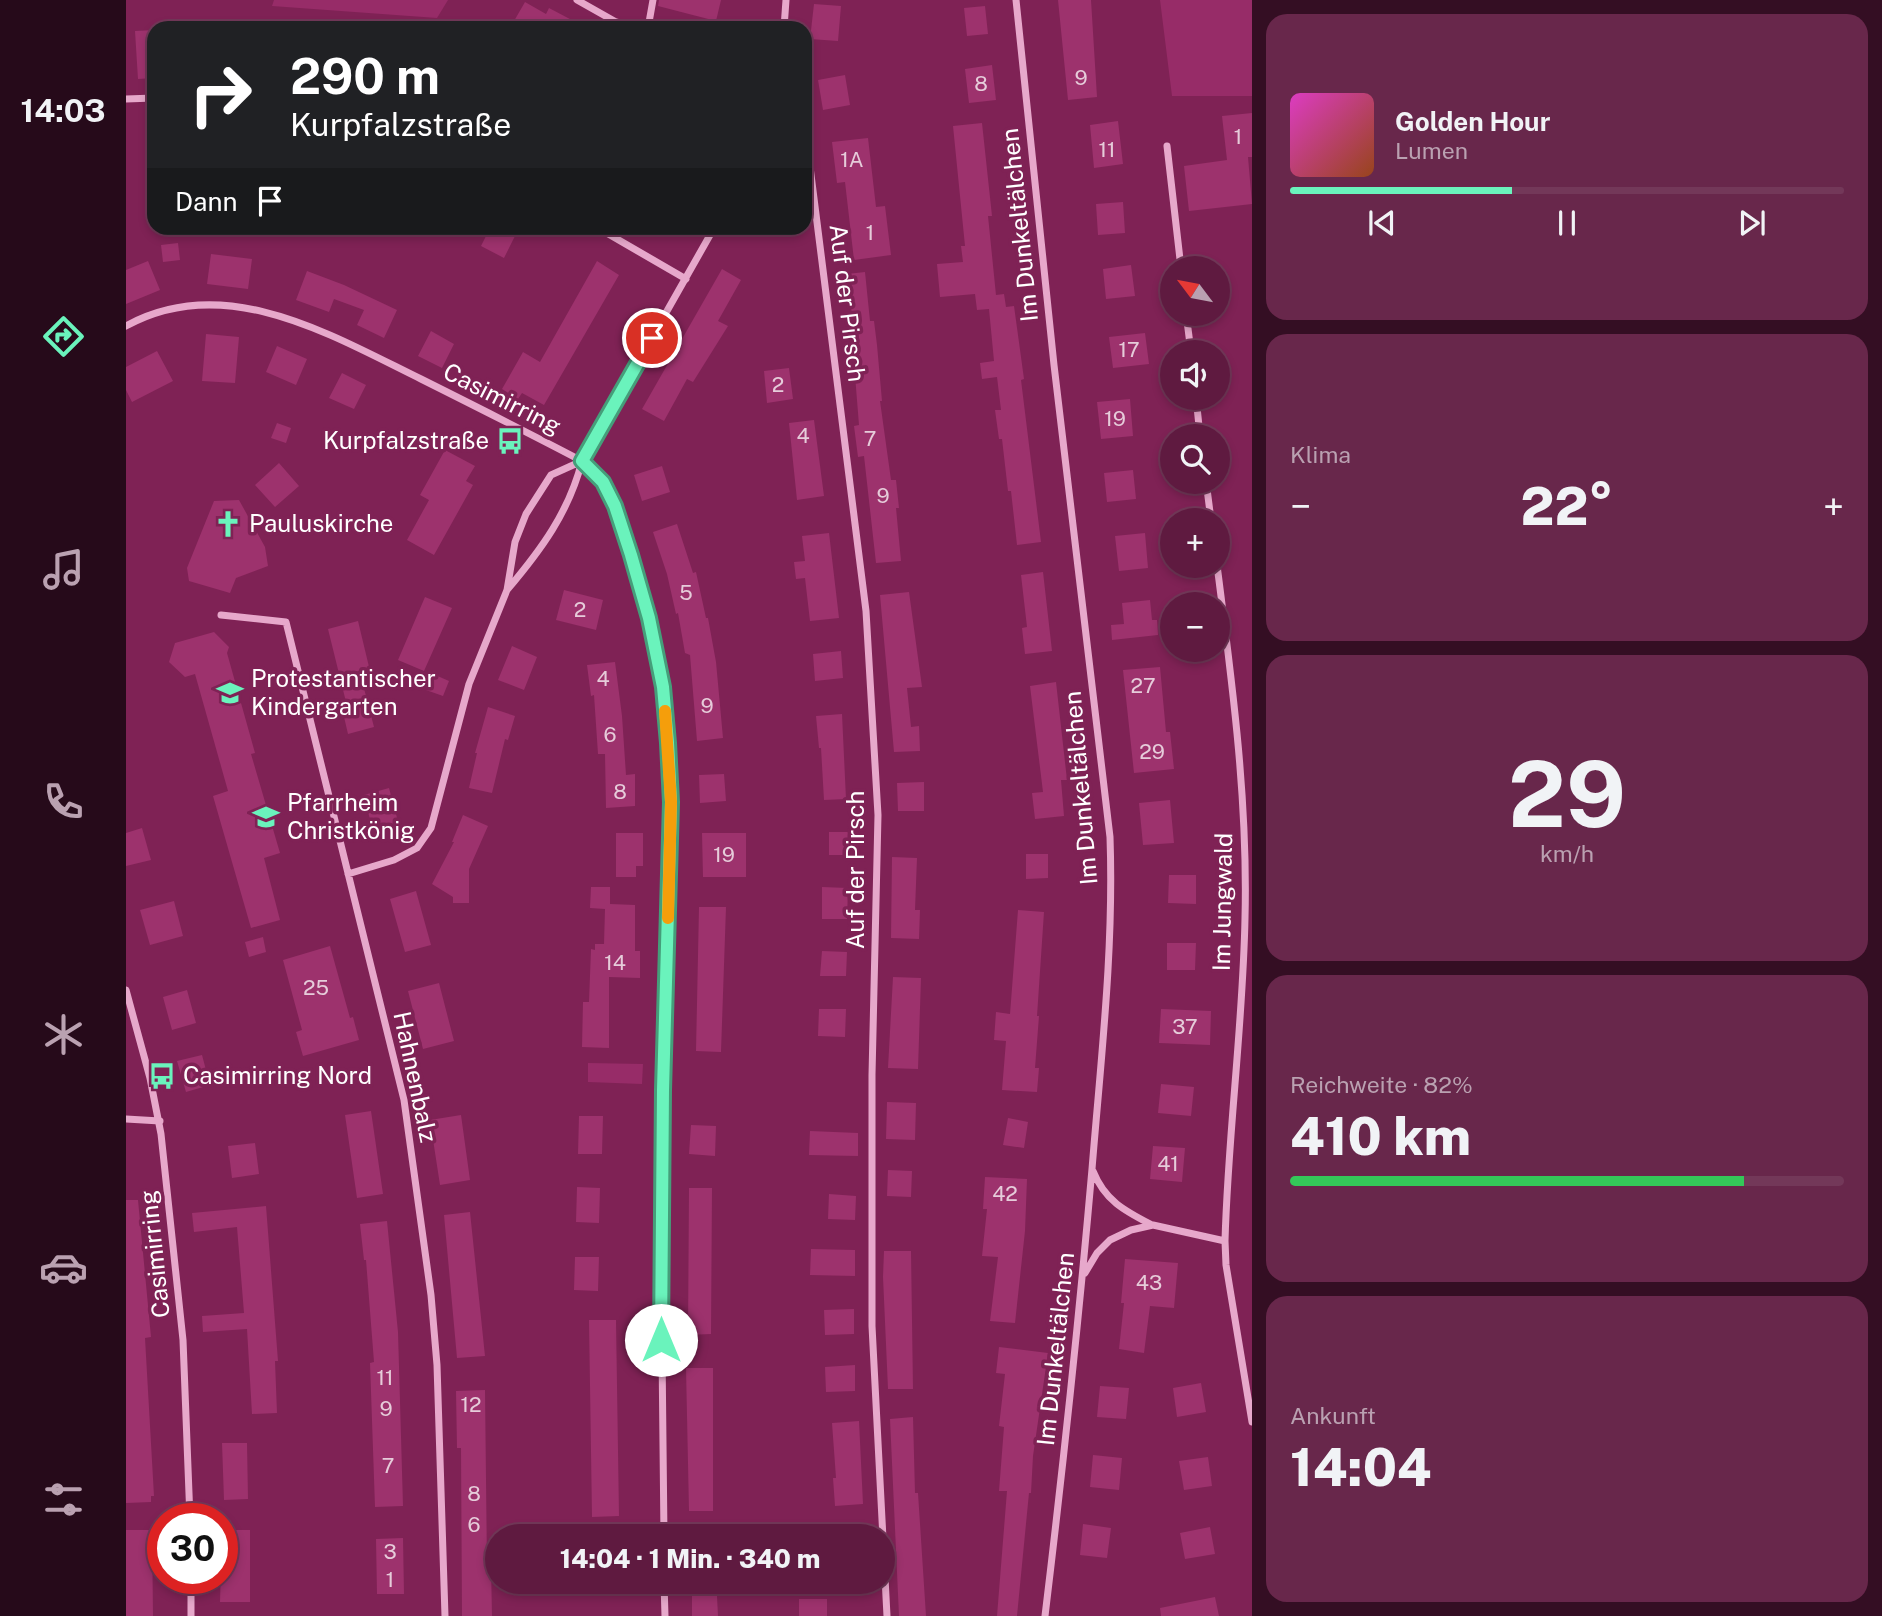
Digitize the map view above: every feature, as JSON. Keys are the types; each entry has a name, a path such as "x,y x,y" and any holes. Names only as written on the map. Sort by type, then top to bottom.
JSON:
{"street":[{"path":"577,0 614,21"},
{"path":"649,21 653,0"},
{"path":"784,21 786,0"},
{"name":"Im Dunkeltälchen","path":"1016,0 1052,351 1110,837 1111,882 1106,1023 1083,1276 1045,1616"},
{"path":"126,99 147,98"},
{"path":"1167,146 1180,256"},
{"name":"Auf der Pirsch","path":"812,183 866,611 878,815 872,1075 872,1326 887,1616"},
{"path":"610,235 687,279"},
{"path":"507,590 538,553 574,491 582,461 710,235"},
{"name":"Casimirring","path":"126,326 160,311 204,304 244,308 291,319 342,340 582,461 603,482 615,506 649,618 663,687 671,802 661,1258 664,1524"},
{"path":"348,874 394,860 417,848 431,828 469,684 507,590 514,542 526,514 551,475 582,461"},
{"name":"Im Jungwald","path":"1219,578 1236,717 1242,800 1245,919 1225,1241 1226,1265 1252,1422"},
{"name":"Hahnenbalz","path":"221,615 286,622 404,1100 431,1295 445,1616"},
{"name":"Casimirring","path":"126,990 160,1121 183,1340 189,1503"},
{"path":"126,1119 160,1121"},
{"path":"1092,1168 1105,1195 1116,1205 1153,1225 1225,1241"},
{"path":"1083,1276 1097,1253 1110,1240 1131,1230 1153,1225"},
{"path":"191,1594 191,1616"},
{"path":"664,1594 665,1616"}],"shaded area":[{"path":"274,0 448,0 437,18 272,6"},
{"path":"1160,0 1252,0 1252,96 1172,96"},
{"path":"588,1063 643,1064 642,1084 588,1082"}],"building":[{"path":"659,0 721,0 716,21 658,6"},
{"path":"1058,0 1091,0 1097,97 1068,100"},
{"path":"525,2 546,14 549,8 574,21 514,21"},
{"path":"814,4 841,6 838,41 812,39"},
{"path":"985,6 988,34 967,36 964,8"},
{"path":"147,30 147,78 138,79 135,31"},
{"path":"992,65 996,100 969,103 965,69"},
{"path":"845,75 850,105 823,110 818,80"},
{"path":"1252,113 1252,157 1248,157 1252,204 1189,211 1184,166 1227,160 1222,116"},
{"path":"1118,121 1123,164 1094,168 1090,125"},
{"path":"982,123 992,216 988,216 996,295 1004,294 1006,307 1014,306 1041,542 1017,545 1011,491 1008,491 1002,439 999,439 995,410 1001,410 997,377 982,379 980,363 994,361 989,309 977,310 975,294 940,297 937,264 963,262 961,246 965,246 953,126"},
{"path":"868,138 876,207 885,206 891,255 854,260 845,182 837,183 832,142"},
{"path":"1123,202 1125,233 1098,235 1096,204"},
{"path":"486,235 516,235 504,258 481,246"},
{"path":"178,243 180,260 163,262 161,245"},
{"path":"211,254 252,259 248,289 207,284"},
{"path":"148,261 160,290 126,304 126,270"},
{"path":"597,261 619,275 544,405 522,393 518,399 502,389 523,352 540,362"},
{"path":"1131,265 1135,296 1106,299 1103,269"},
{"path":"722,269 741,280 718,321 728,326 693,382 687,379 664,421 642,409"},
{"path":"307,271 397,310 384,338 357,325 364,310 334,299 329,312 296,300"},
{"path":"865,272 870,321 874,321 877,345 880,401 891,480 896,480 901,561 876,563 864,456 858,457 854,426 859,425 853,350 848,324 853,323 847,274"},
{"path":"431,331 454,344 442,368 418,356"},
{"path":"1145,333 1149,364 1113,368 1109,337"},
{"path":"206,334 239,337 235,383 202,381"},
{"path":"277,346 307,359 296,385 266,372"},
{"path":"157,351 173,381 132,402 126,390 126,367"},
{"path":"789,368 793,399 767,403 764,371"},
{"path":"342,373 366,385 354,409 329,398"},
{"path":"1130,399 1133,436 1101,439 1097,402"},
{"path":"814,420 824,496 797,500 789,423"},
{"path":"277,423 291,428 286,443 271,438"},
{"path":"445,450 475,466 466,481 473,485 434,555 407,540 429,500 420,495"},
{"path":"279,463 299,486 275,507 255,485"},
{"path":"662,466 670,492 642,501 634,475"},
{"path":"1133,470 1136,499 1107,502 1104,473"},
{"name":"Pauluskirche","path":"239,500 265,547 268,566 236,578 230,593 189,581 187,568 214,501"},
{"path":"677,524 693,573 696,572 708,618 716,662 723,738 697,741 690,655 685,653 678,613 676,614 667,574 653,532"},
{"path":"829,533 839,618 810,621 805,578 796,579 794,562 805,561 802,536"},
{"path":"1145,533 1148,568 1119,571 1115,536"},
{"path":"1043,572 1052,651 1025,654 1022,628 1027,627 1021,575"},
{"path":"564,590 603,600 596,630 556,620"},
{"path":"909,592 922,687 907,688 911,727 919,726 920,751 894,752 880,595"},
{"path":"425,597 452,608 424,671 398,660"},
{"path":"1150,600 1152,620 1157,620 1158,635 1112,640 1111,625 1124,624 1122,603"},
{"path":"358,621 370,671 360,673 374,727 348,734 341,704 346,702 328,629"},
{"path":"214,632 229,647 227,653 255,753 251,754 280,853 264,858 280,920 251,928 213,796 228,791 195,674 185,677 169,662 175,643"},
{"path":"512,646 537,657 524,690 498,680"},
{"path":"841,651 843,678 815,681 813,654"},
{"path":"615,662 626,775 635,774 635,806 606,808 605,754 598,754 594,695 591,696 587,665"},
{"path":"1160,667 1166,732 1170,732 1174,769 1134,773 1123,670"},
{"path":"433,674 449,681 443,696 426,690"},
{"path":"1056,682 1067,780 1061,780 1064,816 1035,819 1032,793 1043,792 1030,686"},
{"path":"488,707 515,716 508,740 505,739 492,793 469,788 475,753"},
{"path":"842,714 846,799 824,800 816,716"},
{"path":"724,774 726,801 700,803 699,775"},
{"path":"924,782 924,811 898,811 897,783"},
{"path":"389,788 400,829 374,836 364,795"},
{"path":"1170,800 1174,843 1143,845 1139,803"},
{"path":"463,815 488,826 469,869 469,903 453,903 453,897 432,884 454,842"},
{"path":"142,828 151,860 126,866 126,833"},
{"path":"829,832 853,832 853,855 829,855"},
{"path":"616,833 643,833 643,866 636,866 636,877 616,877"},
{"path":"702,833 746,833 746,877 703,877"},
{"path":"1026,854 1048,854 1048,878 1026,879"},
{"path":"892,857 917,858 915,910 920,910 919,939 891,938"},
{"path":"1169,875 1196,875 1196,904 1168,903"},
{"path":"591,887 610,887 610,904 635,905 635,951 640,951 640,978 609,977 609,1048 582,1047 583,1002 589,1002 591,949 595,950 595,944 604,944 605,909 590,908"},
{"path":"822,887 848,888 847,919 822,919"},
{"path":"416,891 431,945 405,952 390,899"},
{"path":"174,901 183,936 150,945 140,910"},
{"path":"699,907 726,907 721,1052 696,1051"},
{"path":"1018,910 1044,912 1037,1016 1037,1092 1002,1090 1006,1041 994,1040 996,1012 1010,1014"},
{"path":"263,937 266,952 249,957 245,942"},
{"path":"1167,943 1196,943 1195,970 1167,970"},
{"path":"330,946 350,1018 353,1017 359,1040 303,1056 296,1032 302,1030 283,960"},
{"path":"822,951 847,952 846,976 820,976"},
{"path":"893,977 921,978 918,1069 888,1068"},
{"path":"439,983 454,1041 423,1049 408,991"},
{"path":"187,990 196,1023 172,1030 163,997"},
{"path":"819,1009 846,1009 845,1037 818,1036"},
{"path":"1161,1009 1211,1011 1210,1045 1159,1043"},
{"path":"202,1055 210,1085 186,1092 177,1061"},
{"path":"1161,1084 1194,1087 1191,1116 1158,1113"},
{"path":"887,1102 916,1103 915,1140 886,1139"},
{"path":"371,1111 383,1194 357,1198 345,1115"},
{"path":"461,1115 470,1180 440,1185 430,1120"},
{"path":"579,1116 603,1116 602,1154 578,1154"},
{"path":"1008,1118 1028,1122 1024,1148 1003,1145"},
{"path":"691,1125 716,1126 715,1156 689,1154"},
{"path":"810,1131 858,1133 858,1156 809,1155"},
{"path":"255,1143 259,1174 232,1178 228,1146"},
{"path":"1153,1146 1185,1148 1182,1182 1150,1179"},
{"path":"888,1170 912,1171 911,1197 887,1196"},
{"path":"985,1177 1027,1179 1025,1231 1015,1323 990,1321 998,1257 982,1256 987,1209 983,1209"},
{"path":"577,1187 600,1188 599,1223 576,1222"},
{"path":"689,1188 712,1188 711,1334 688,1335"},
{"path":"829,1194 856,1196 855,1220 828,1219"},
{"path":"126,1200 138,1200 151,1337 145,1338 154,1496 151,1496 151,1502 126,1503"},
{"path":"266,1206 278,1361 275,1361 277,1413 252,1414 247,1329 203,1332 202,1316 244,1313 237,1227 194,1232 192,1213"},
{"path":"470,1212 485,1356 457,1358 444,1215"},
{"path":"387,1221 398,1332 403,1506 375,1507 370,1363 374,1362 366,1260 360,1224"},
{"path":"811,1249 855,1250 855,1276 810,1275"},
{"path":"884,1251 911,1251 913,1389 888,1389"},
{"path":"575,1257 599,1257 598,1291 574,1290"},
{"path":"1125,1259 1178,1263 1174,1308 1150,1306 1144,1353 1119,1349"},
{"path":"854,1309 854,1334 825,1335 824,1310"},
{"path":"589,1320 616,1320 619,1516 592,1517"},
{"path":"999,1347 1048,1353 1033,1456 1017,1616 997,1616 1007,1491 999,1491 1004,1427 999,1426 1005,1374 996,1373"},
{"path":"855,1365 855,1391 826,1392 825,1367"},
{"path":"686,1368 713,1368 713,1511 689,1511"},
{"path":"1201,1383 1206,1412 1177,1417 1173,1388"},
{"path":"1100,1386 1129,1388 1126,1419 1097,1417"},
{"path":"485,1390 485,1594 492,1594 492,1616 462,1616 461,1448 457,1448 456,1391"},
{"path":"913,1417 915,1493 918,1493 926,1616 899,1616 890,1419"},
{"path":"859,1421 863,1504 835,1506 832,1423"},
{"path":"222,1443 247,1443 248,1499 224,1500"},
{"path":"1093,1455 1122,1458 1119,1490 1090,1487"},
{"path":"1208,1457 1212,1486 1184,1490 1179,1461"},
{"path":"1083,1524 1111,1528 1107,1558 1080,1555"},
{"path":"1210,1527 1215,1554 1185,1559 1180,1533"},
{"path":"126,1530 147,1530 147,1594 153,1594 153,1616 126,1616"},
{"path":"238,1530 250,1530 250,1602 220,1602 220,1594 238,1594"},
{"path":"403,1538 404,1594 377,1594 376,1539"},
{"path":"692,1596 717,1596 718,1616 692,1616"},
{"path":"1215,1597 1219,1616 1161,1616 1160,1608"},
{"path":"799,1599 827,1599 827,1616 799,1616"}],"slow traffic":[{"path":"665,711 671,802 668,918"}],"place":[{"name":"Kurpfalzstraße","path":"510,441"},
{"name":"Pauluskirche","path":"228,524"},
{"name":"Protestantischer Kindergarten","path":"230,693"},
{"name":"Pfarrheim Christkönig","path":"266,817"},
{"name":"Casimirring Nord","path":"162,1076"}],"route":[{"path":"652,338 582,461 603,482 615,506 649,618 663,687 671,802 663,1090 661,1340"}]}
